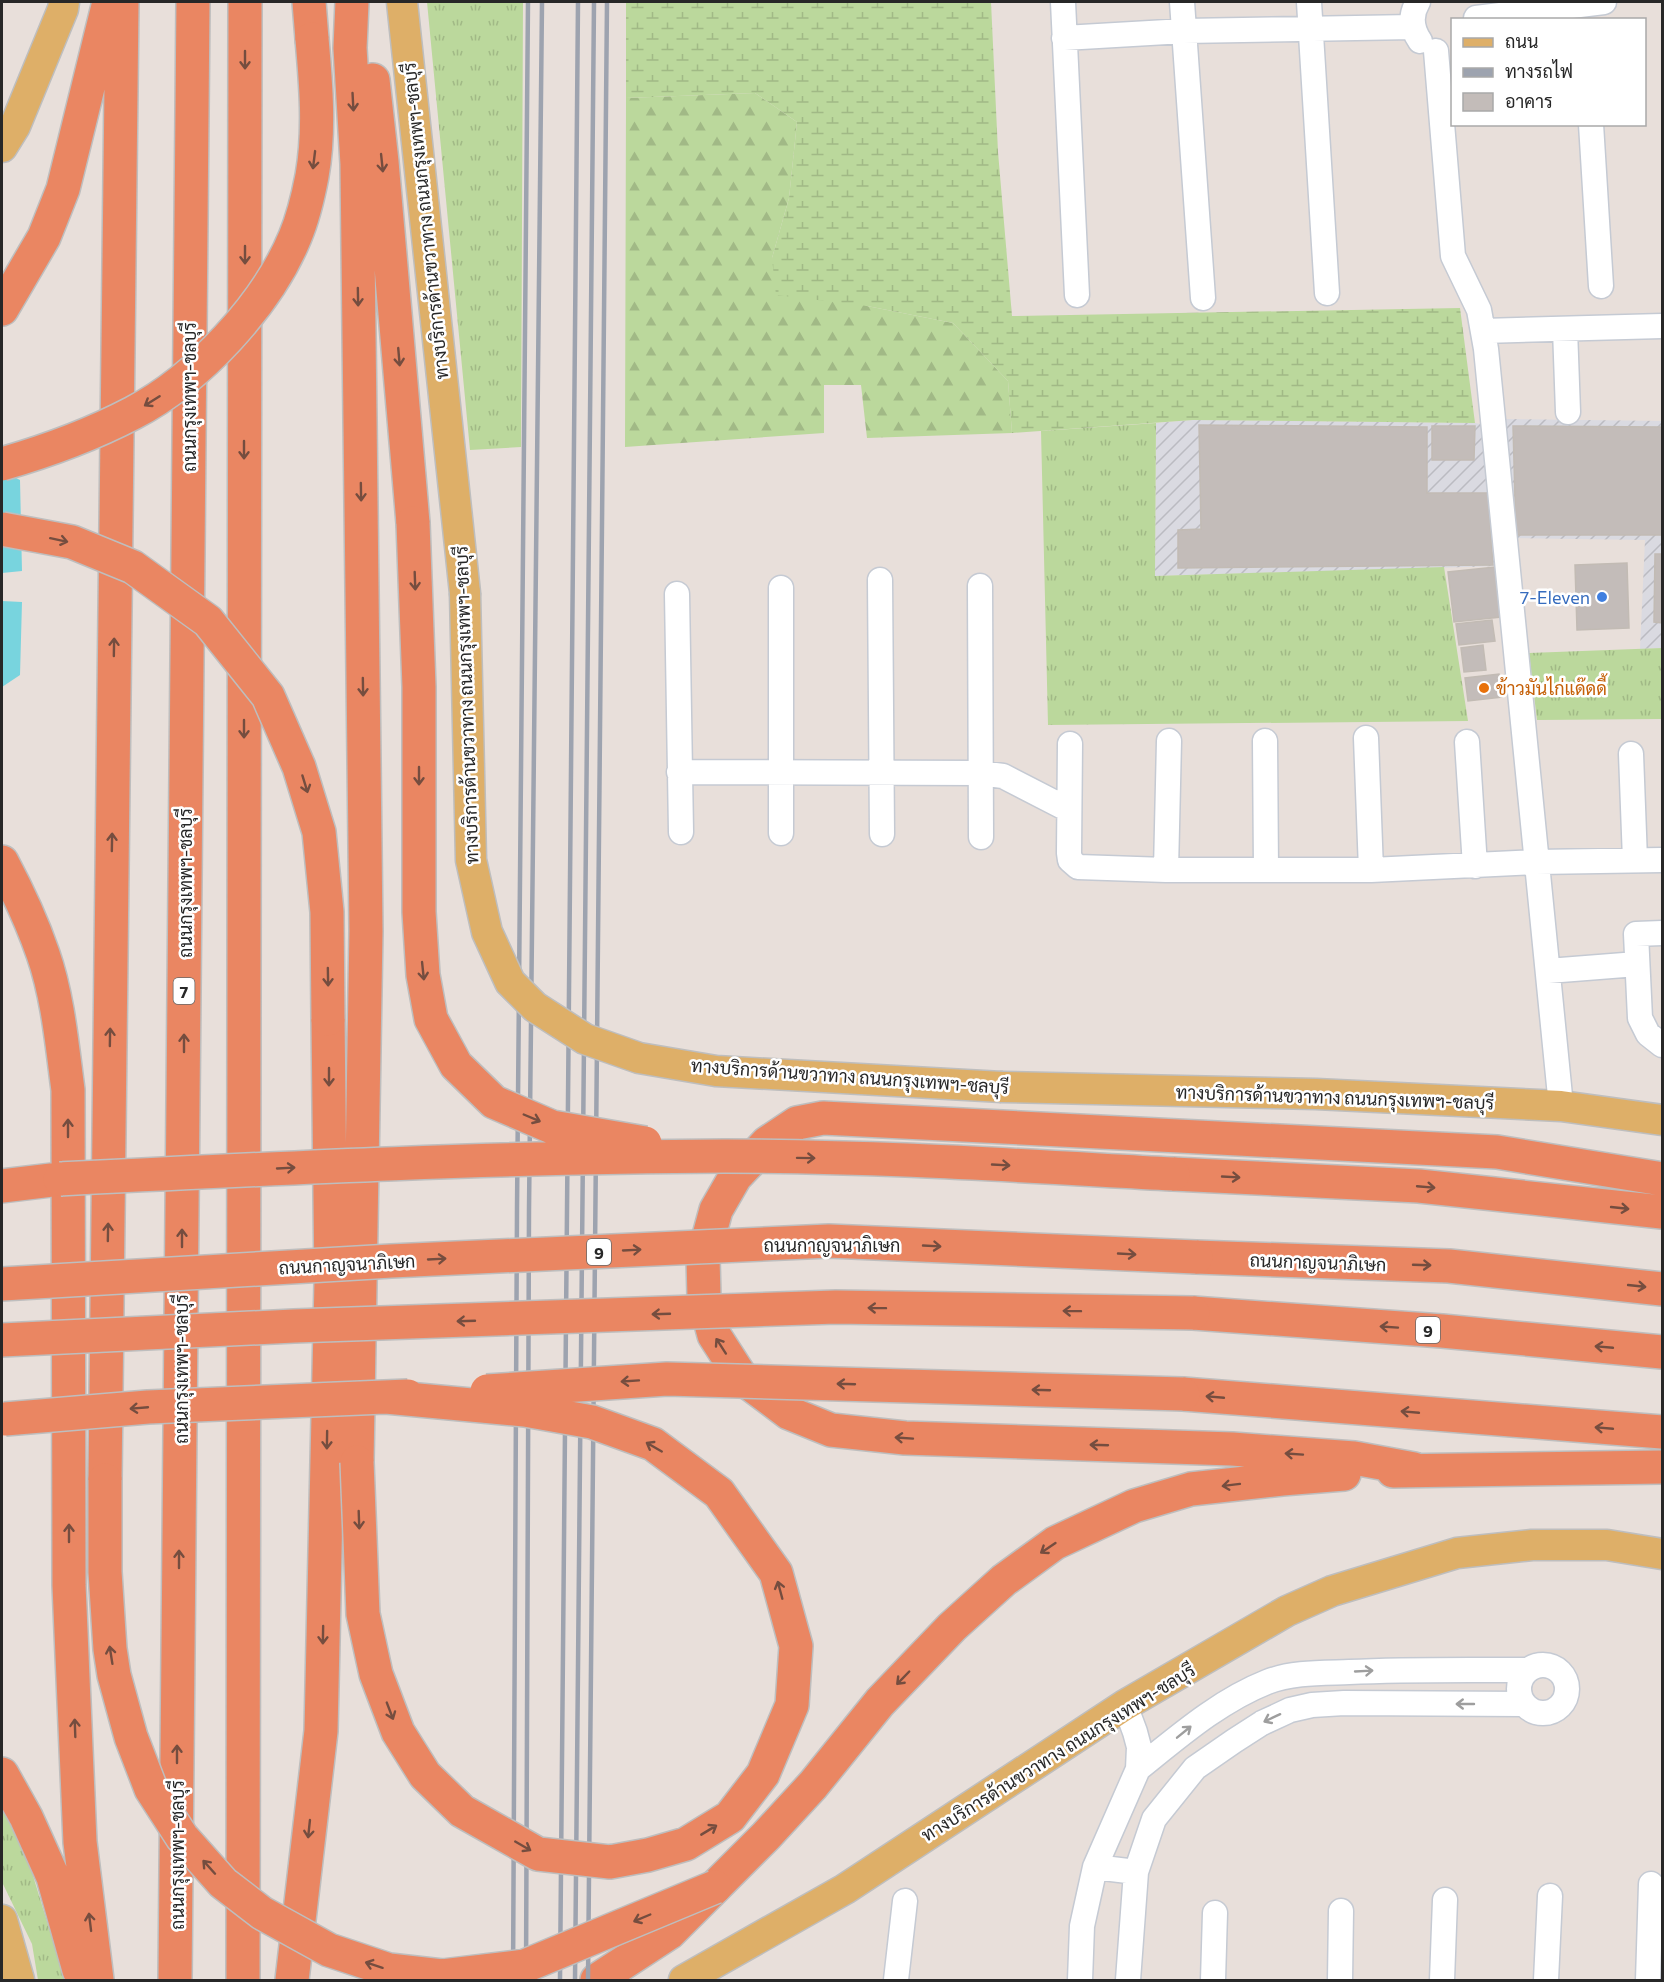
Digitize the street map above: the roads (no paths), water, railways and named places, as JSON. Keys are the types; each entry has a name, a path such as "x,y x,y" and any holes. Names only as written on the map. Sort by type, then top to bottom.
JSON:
{"highway":[{"path":"2,309 44,237 63,189 109,2"},
{"path":"122,2 105,1572 114,1675 131,1737 151,1789 182,1837 223,1883 262,1913 329,1950 389,1970 442,1976 525,1966 715,1887"},
{"name":"ถนนกรุงเทพฯ-ชลบุรี","path":"176,1980 193,2"},
{"path":"243,1980 245,2"},
{"path":"2,464 87,435 135,412 173,388 209,357 235,330 280,267 295,238 305,208 316,141 317,105 309,2"},
{"path":"352,2 350,48 357,164 366,931 357,1462 363,1614 376,1674 398,1731 425,1774 462,1811 538,1854 610,1862 648,1855 686,1844 730,1818 763,1774 792,1705 796,1646 776,1573 719,1493 653,1444 592,1422 525,1410 386,1397"},
{"path":"359,2 369,52 382,162 413,523 419,687 419,912 423,975 431,1019 456,1065 494,1102 552,1127 727,1156"},
{"path":"2,529 72,542 133,567 208,621 268,696 299,768 319,832 327,912 331,1282 321,1731 292,1980"},
{"path":"2,862 23,901 44,956 58,1020 68,1090 69,1585 80,1842 97,1980"},
{"path":"1414,1469 1354,1458 1232,1449 905,1438 831,1430 789,1413 741,1377 714,1335 704,1297 703,1258 716,1210 735,1177 766,1143 797,1123 823,1118 1497,1152 1662,1179"},
{"path":"2,1179 60,1179 462,1160 727,1156 894,1159 1419,1186 1662,1212"},
{"path":"2,1186 60,1179"},
{"name":"ถนนกาญจนาภิเษก","path":"2,1284 379,1262 829,1241 1449,1266 1662,1289"},
{"name":"9","path":"2,1340 294,1326 836,1307 1193,1313 1442,1331 1662,1352"},
{"path":"2,1419 148,1407 386,1397 667,1379 1184,1394 1662,1432"},
{"path":"597,1980 669,1933 813,1785 880,1702 952,1627 1004,1580 1055,1543 1134,1506 1191,1489 1282,1479 1414,1469 1662,1467"},
{"path":"2,1774 26,1816 53,1877 81,1980"}],"main road":[{"path":"2,147 15,126 64,2"},
{"name":"ทางบริการด้านขวาทาง ถนนกรุงเทพฯ-ชลบุรี","path":"402,2 465,593 471,860 487,932 510,982 535,1007 585,1039 639,1058 716,1071 1002,1087 1316,1094 1561,1106 1662,1120"},
{"name":"ทางบริการด้านขวาทาง ถนนกรุงเทพฯ-ชลบุรี","path":"684,1980 845,1889 1125,1705 1287,1611 1332,1592 1447,1556 1532,1545 1607,1545 1662,1554"},
{"path":"2,1920 19,1980"}],"street":[{"path":"1063,2 1077,295"},
{"path":"1182,2 1203,298"},
{"path":"1309,2 1327,293"},
{"path":"1418,2 1412,17 1413,27 1421,42 1444,51 1453,256 1479,310 1483,331 1504,521 1561,1106"},
{"path":"1473,13 1591,8"},
{"path":"1064,38 1184,31 1413,27"},
{"path":"1591,126 1601,286"},
{"path":"1483,331 1662,326"},
{"path":"1565,329 1568,412"},
{"path":"880,580 882,834"},
{"path":"980,586 981,837"},
{"path":"781,588 781,833"},
{"path":"677,594 681,832"},
{"path":"1366,738 1371,870"},
{"path":"1166,870 1168,741"},
{"path":"1265,741 1266,869"},
{"path":"1467,742 1475,866"},
{"path":"1070,744 1069,853 1074,865 1078,867 1166,870 1371,870 1537,862 1662,860"},
{"path":"1630,754 1635,860"},
{"path":"680,772 980,772 1003,776 1069,810"},
{"path":"1662,933 1636,934 1640,1018 1648,1034 1662,1045"},
{"path":"1548,971 1637,964"},
{"path":"1545,1665 1555,1668 1562,1674 1566,1683 1564,1701 1549,1713 1531,1710 1520,1696 1519,1686 1528,1670 1545,1665"},
{"path":"1138,1768 1192,1725 1269,1681 1298,1675 1377,1671 1528,1670"},
{"path":"1128,1980 1136,1872 1154,1819 1195,1768 1262,1723 1290,1710 1312,1705 1344,1703 1524,1704"},
{"path":"1080,1980 1082,1926 1095,1867 1138,1768 1137,1740 1125,1705"},
{"path":"1095,1867 1136,1872"},
{"path":"1648,1980 1651,1884"},
{"path":"1546,1980 1550,1896"},
{"path":"1442,1980 1445,1900"},
{"path":"896,1980 905,1901"},
{"path":"1340,1980 1341,1911"},
{"path":"1213,1980 1215,1913"}],"water":[{"path":"2,471 20,480 22,571 2,573"},
{"path":"2,601 22,602 20,675 2,687"}],"railway":[{"path":"513,1980 517,1209 528,2"},
{"path":"526,1980 529,1210 542,2"},
{"path":"560,1980 578,2"},
{"path":"575,1980 594,2"},
{"path":"588,1980 607,2"}],"place":[{"name":"7-Eleven","path":"1602,597"},
{"name":"ข้าวมันไก่แด๊ดดี้","path":"1484,688"}]}
